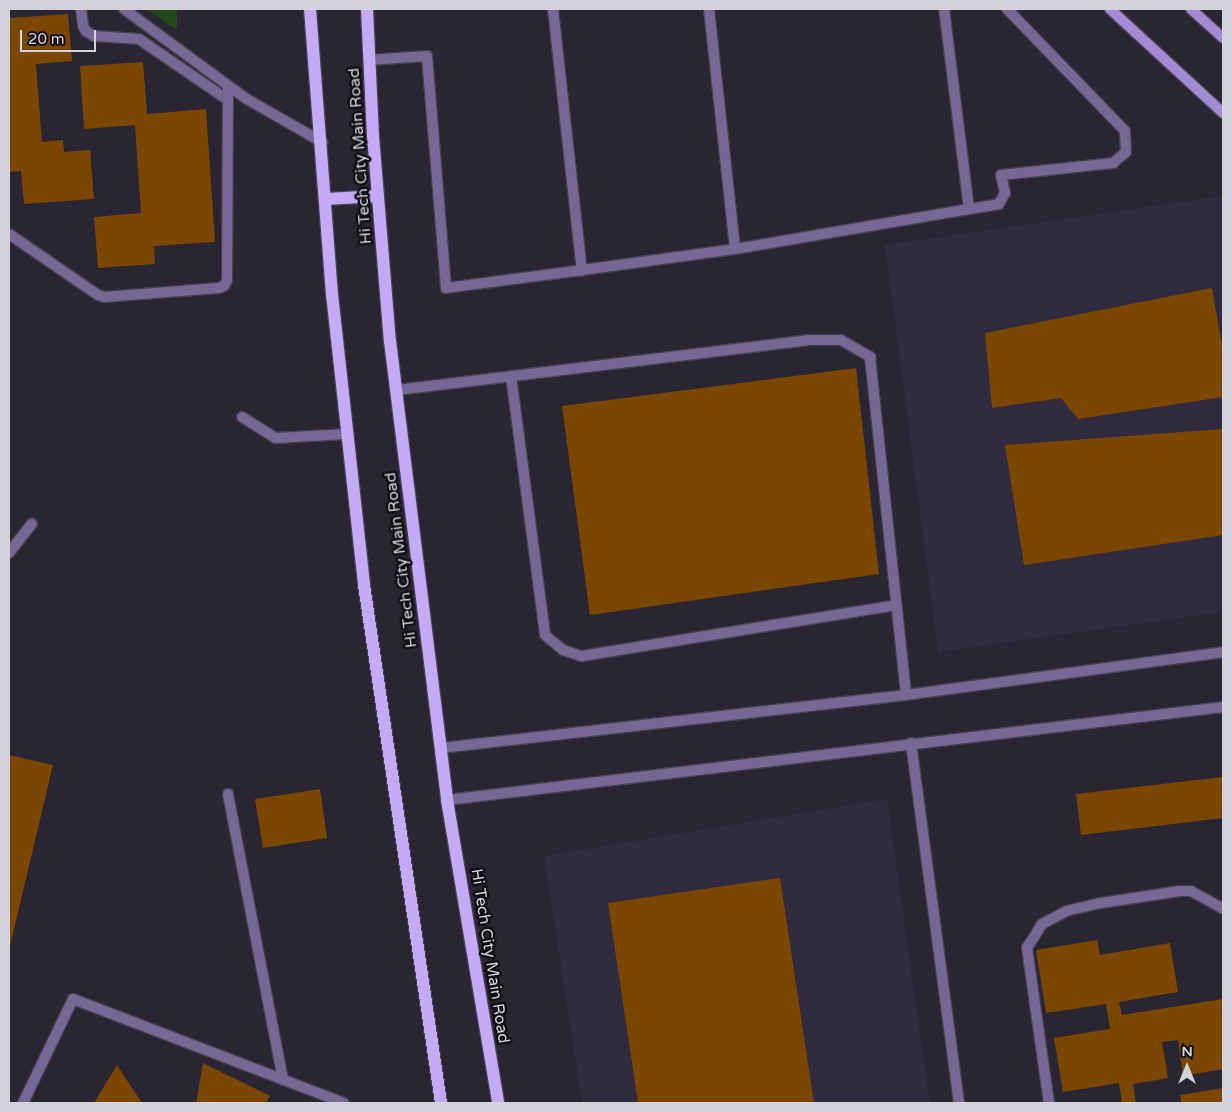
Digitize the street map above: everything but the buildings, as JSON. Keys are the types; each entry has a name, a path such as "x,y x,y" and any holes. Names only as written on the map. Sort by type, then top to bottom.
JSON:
{"main road":[{"path":"310,9 322,142 332,294 364,585 441,1103"},
{"name":"Hi Tech City Main Road","path":"367,9 378,196 390,341 447,800 498,1103"},
{"path":"1110,9 1223,113"},
{"path":"1191,9 1223,38"},
{"path":"326,199 378,196"}],"street":[{"path":"81,9 83,26 86,31 94,36 140,39 228,100"},
{"path":"124,9 228,86 322,142"},
{"path":"553,9 582,270"},
{"path":"709,9 735,249"},
{"path":"944,9 969,209"},
{"path":"370,60 427,56 446,288 735,249 999,204 1005,193 1001,175 1113,162 1126,152 1125,132 1007,9"},
{"path":"9,234 98,295 104,297 219,288 224,286 227,280 228,86"},
{"path":"397,390 808,340 842,340 870,357 906,694"},
{"path":"511,376 546,635 563,650 582,656 896,605"},
{"path":"242,417 276,438 347,434"},
{"path":"9,553 32,524"},
{"path":"441,748 906,694 1223,652"},
{"path":"447,800 1223,707"},
{"path":"911,743 959,1103"},
{"path":"228,794 283,1080"},
{"path":"1049,1103 1027,948 1042,924 1066,911 1180,891 1191,891 1223,908"},
{"path":"24,1103 73,999 344,1103"}],"shaded area":[{"path":"1223,196 1223,612 938,652 885,245"},
{"path":"887,799 930,1103 582,1103 544,856"}],"green space":[{"path":"146,9 177,9 177,30"}]}
